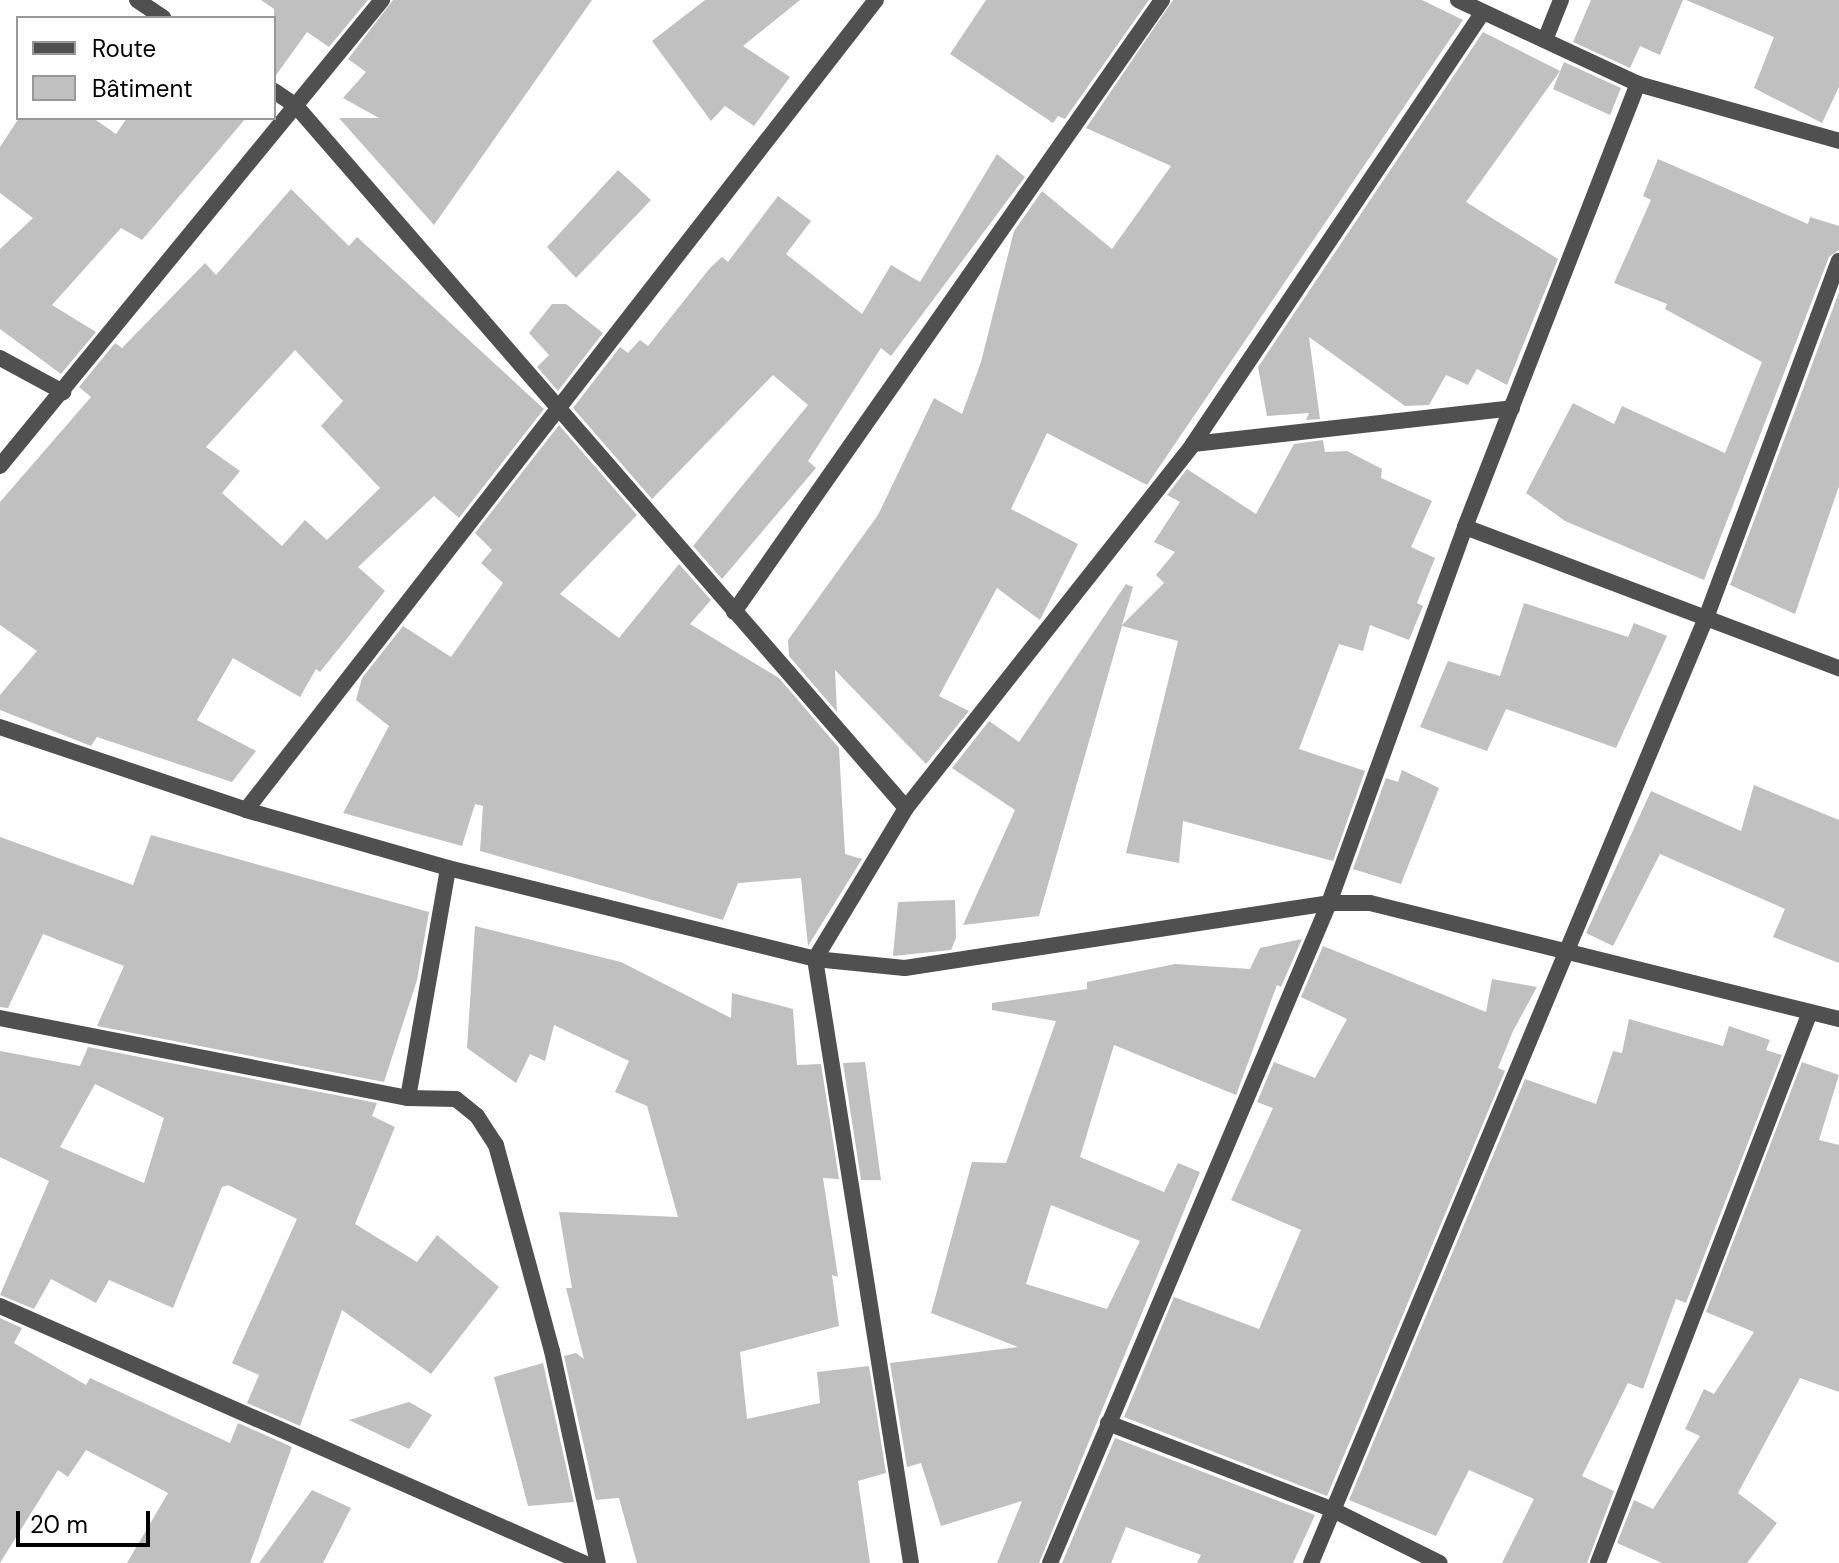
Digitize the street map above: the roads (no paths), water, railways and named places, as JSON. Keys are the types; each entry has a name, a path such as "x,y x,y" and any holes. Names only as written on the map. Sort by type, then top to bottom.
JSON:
{"street":[{"path":"137,0 161,16"},
{"path":"0,466 382,0"},
{"path":"246,810 876,0"},
{"path":"734,612 1162,0"},
{"path":"1458,0 1638,84 1839,141"},
{"path":"1545,40 1561,0"},
{"path":"911,1563 815,959 906,808 1193,444 1483,12"},
{"path":"1050,1563 1329,903 1465,527 1638,84"},
{"path":"276,92 296,106 906,808"},
{"path":"1311,1563 1565,948 1706,618 1839,261"},
{"path":"0,358 63,392"},
{"path":"1193,444 1512,408"},
{"path":"1465,527 1839,668"},
{"path":"0,727 246,810 448,868 815,959 905,968 1329,903 1370,903 1565,948 1839,1019"},
{"path":"408,1098 448,868"},
{"path":"1598,1563 1810,1012"},
{"path":"0,1018 408,1098 456,1099 477,1116 496,1145 552,1351 598,1563"},
{"path":"0,1306 584,1563"},
{"path":"1108,1423 1333,1510 1440,1563"}]}
